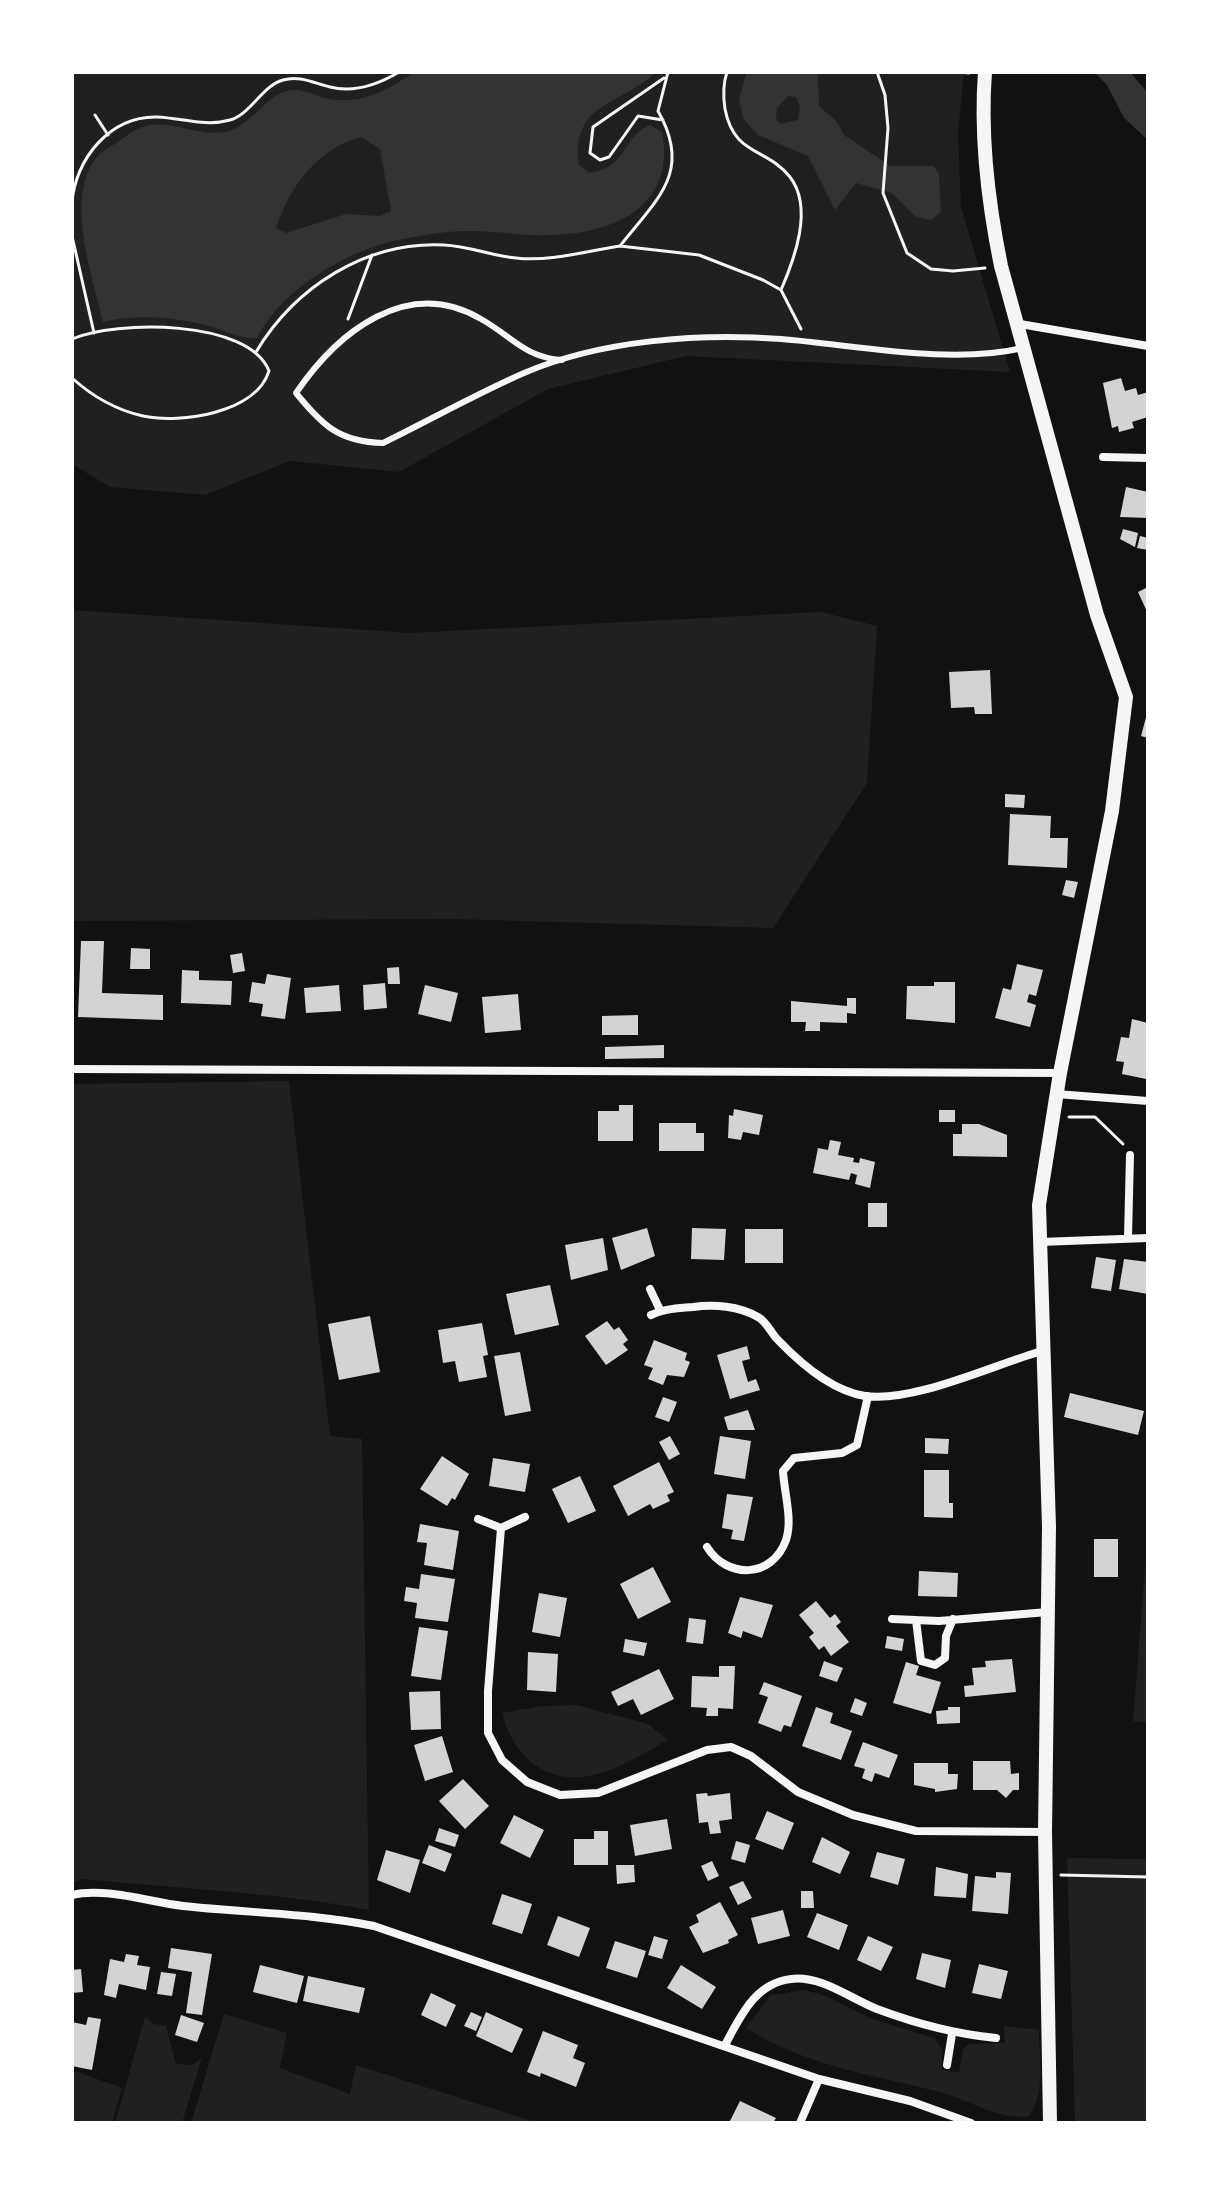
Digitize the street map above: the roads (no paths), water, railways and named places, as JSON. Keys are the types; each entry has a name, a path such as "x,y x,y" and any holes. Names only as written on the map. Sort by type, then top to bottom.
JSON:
{"street":[{"path":"985,72 984,129 989,207 1001,266 1020,324 1097,615 1126,697 1112,811 1056,1094 1039,1205 1049,1527 1045,1832 1050,2123"},
{"path":"1020,324 1148,346"},
{"path":"1103,457 1148,458"},
{"path":"72,1069 1060,1073"},
{"path":"1056,1094 1148,1101"},
{"path":"1128,1237 1130,1155"},
{"path":"1040,1242 1148,1238"},
{"path":"650,1289 660,1310"},
{"path":"651,1315 660,1310 709,1305 740,1309 761,1318 778,1340 815,1372 847,1392 868,1396 895,1397 1042,1351"},
{"path":"707,1547 717,1563 742,1571 758,1569 772,1561 786,1540 783,1471 794,1458 842,1453 857,1445 868,1396"},
{"path":"478,1519 501,1528 525,1517"},
{"path":"501,1528 488,1691 488,1733 502,1760 527,1782 560,1795 598,1793 707,1750 731,1747 751,1756 798,1792 853,1815 916,1831 1045,1832"},
{"path":"892,1619 953,1619 1048,1612"},
{"path":"916,1620 921,1661 935,1665 945,1658 946,1636 953,1619"},
{"path":"72,1895 95,1893 187,1906 321,1915 374,1926 819,2079 910,2101 971,2123"},
{"path":"725,2045 749,2002 791,1979 821,1983 875,2008 952,2034 996,2038"},
{"path":"947,2065 952,2034"},
{"path":"800,2123 819,2079"}],"lane":[{"path":"562,360 538,358 480,318 451,304 410,304 366,321 341,337 296,393 321,423 357,443 383,443 526,373 562,360 634,345 692,339 781,339 985,354 1026,348"}]}
